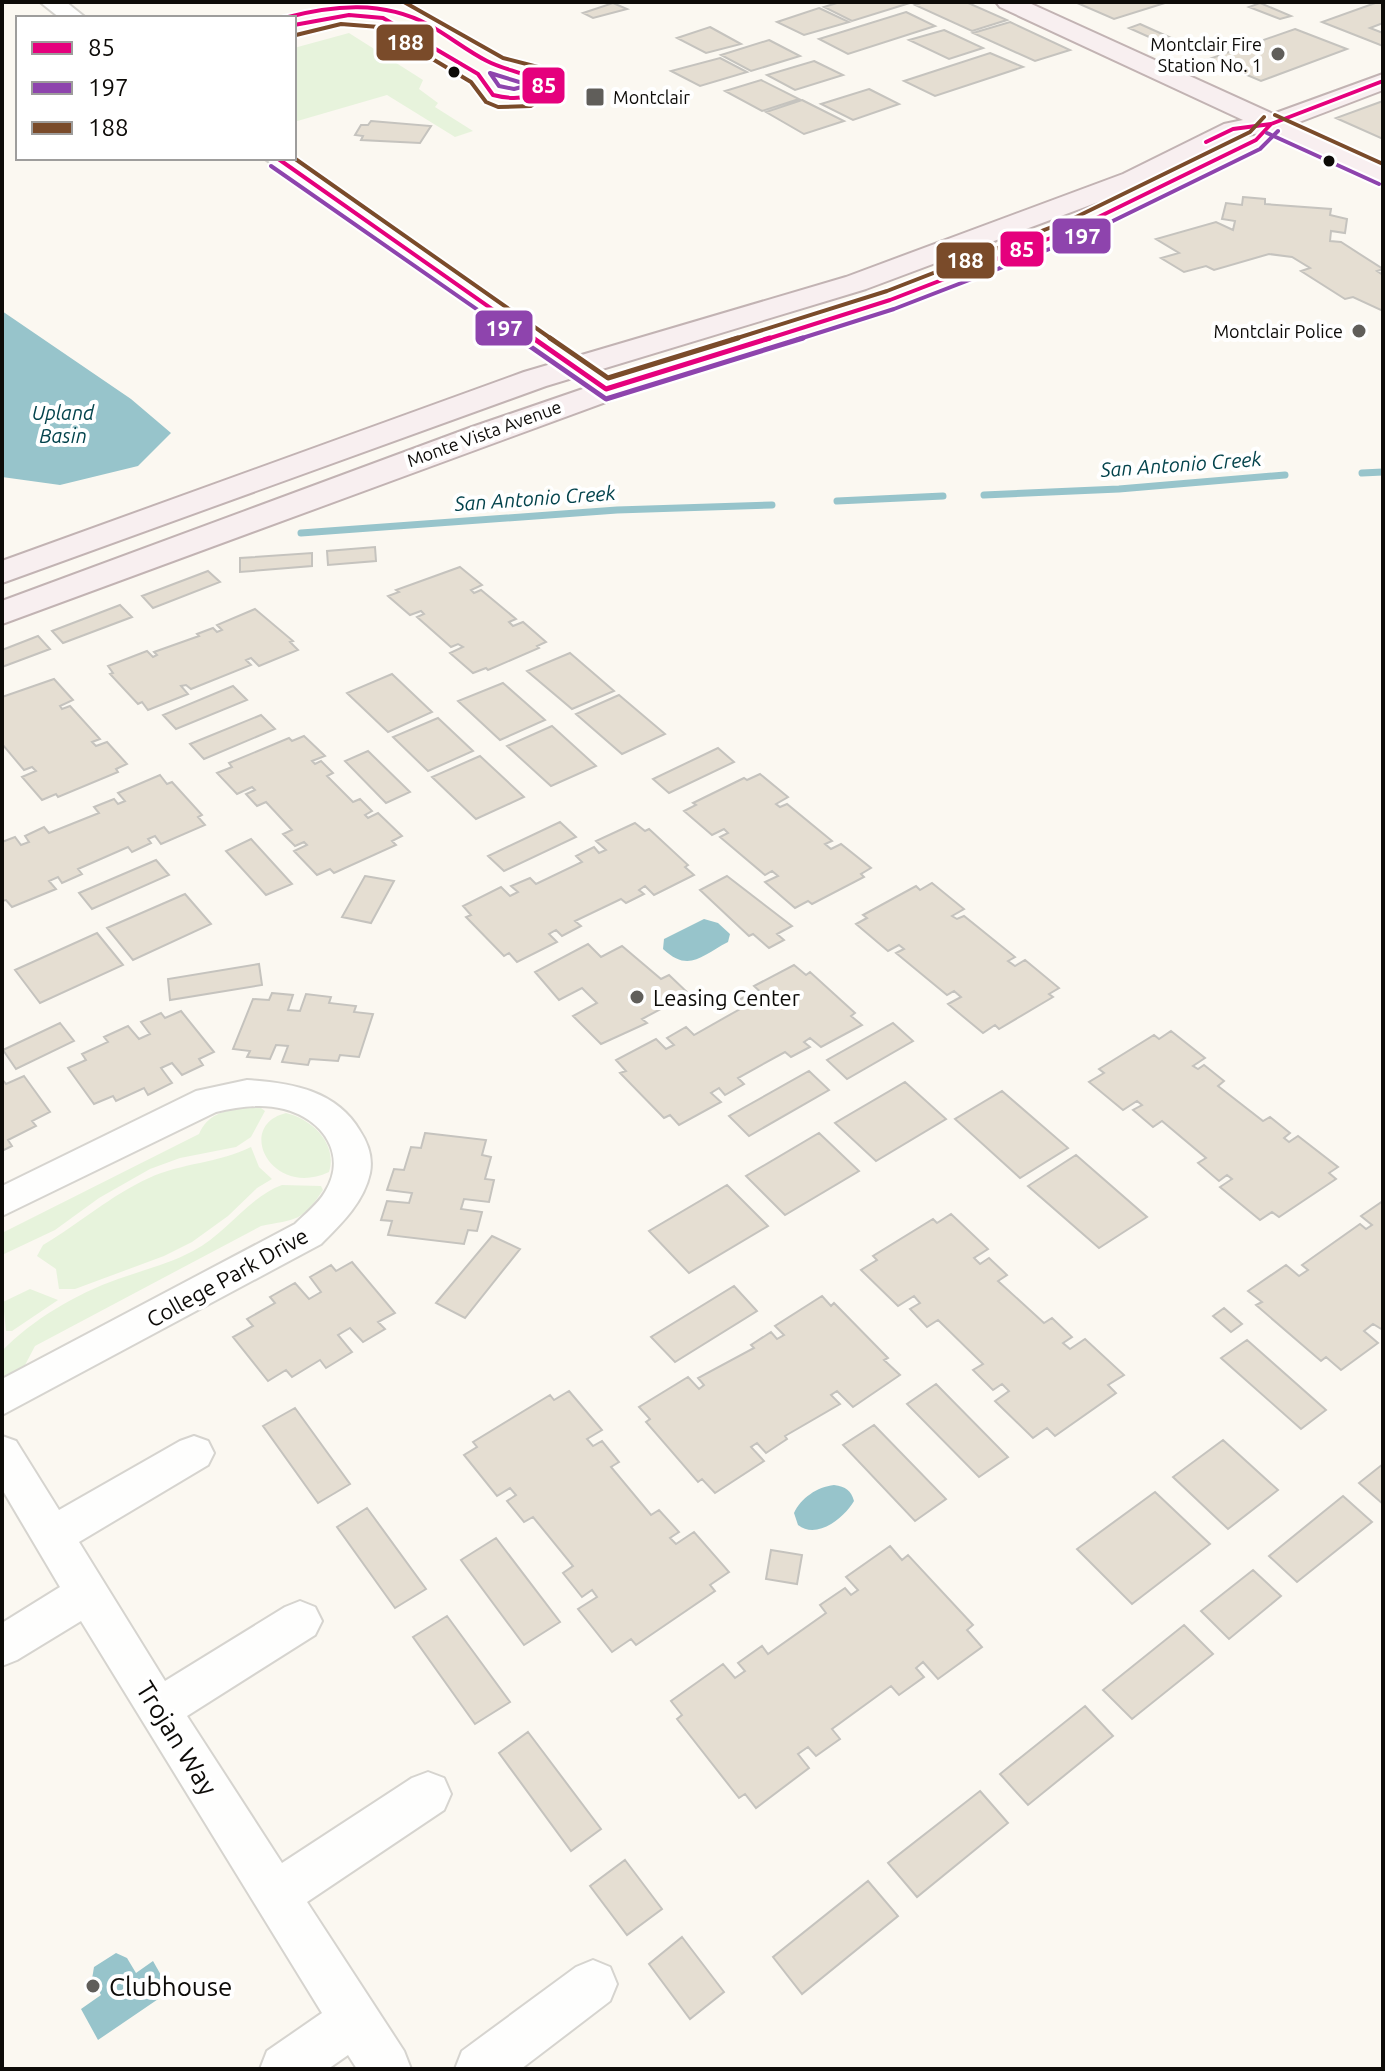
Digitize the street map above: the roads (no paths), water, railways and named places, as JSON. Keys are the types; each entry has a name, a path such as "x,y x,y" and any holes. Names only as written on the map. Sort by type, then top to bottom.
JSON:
{"main road":[{"path":"1008,2 1383,175"},
{"name":"Monte Vista Avenue","path":"2,573 377,434 574,367 870,278 1132,180 1233,129 1271,124 1383,81"},
{"name":"Monte Vista Avenue","path":"2,613 606,389 890,300 1074,229 1256,140 1271,124"}],"street":[{"path":"51,2 72,16"},
{"path":"280,160 606,389"},
{"name":"College Park Drive","path":"2,1202 208,1100 246,1092 296,1097 329,1113 344,1131 352,1163 350,1182 342,1200 326,1220 308,1234 2,1398"},
{"name":"Trojan Way","path":"2,1453 158,1710 386,2069"},
{"path":"53,1535 194,1453"},
{"path":"2,1646 89,1593"},
{"path":"158,1710 300,1621"},
{"path":"275,1896 428,1794"},
{"path":"480,2069 593,1984"},
{"path":"285,2069 354,2021"}],"water":[{"name":"Upland Basin","path":"2,311 131,399 171,433 138,466 60,485 2,477"},
{"path":"704,919 718,923 730,934 728,942 688,961 680,960 663,949 664,939"},
{"path":"834,1485 847,1490 853,1497 854,1501 844,1514 829,1525 813,1530 798,1525 794,1513 805,1498"},
{"path":"116,1953 127,1958 136,1973 153,1961 170,1991 98,2040 81,2009 101,1995 92,1979 94,1967"}],"waterway":[{"name":"San Antonio Creek","path":"1362,473 1383,472"},
{"name":"San Antonio Creek","path":"984,495 1119,489 1285,475"},
{"name":"San Antonio Creek","path":"837,501 943,496"},
{"name":"San Antonio Creek","path":"301,533 617,510 772,505"}],"place":[{"name":"Montclair Fire Station No. 1","path":"1278,54"},
{"name":"Montclair","path":"595,97"},
{"name":"Montclair Police","path":"1359,331"},
{"name":"Leasing Center","path":"637,997"},
{"name":"Clubhouse","path":"93,1986"}]}
